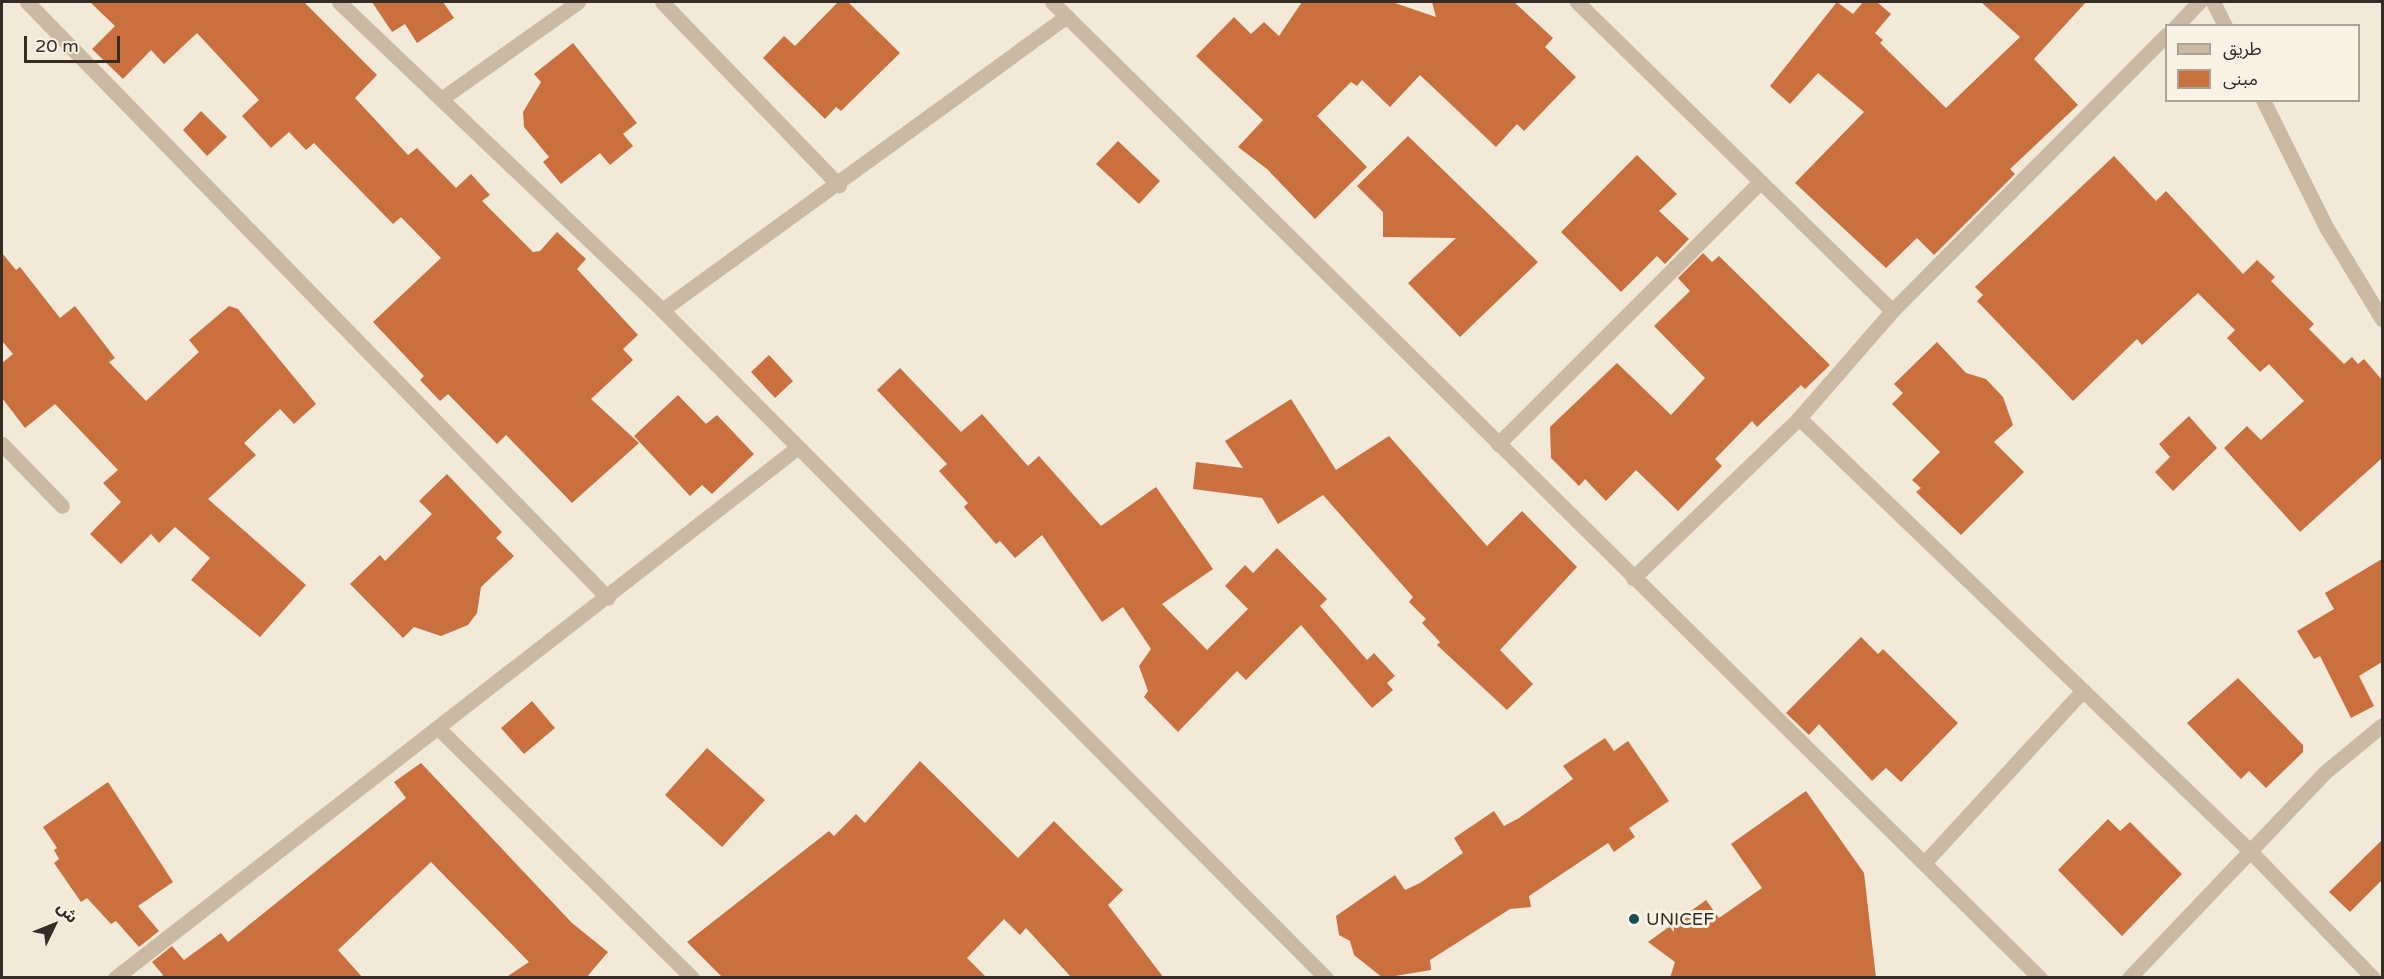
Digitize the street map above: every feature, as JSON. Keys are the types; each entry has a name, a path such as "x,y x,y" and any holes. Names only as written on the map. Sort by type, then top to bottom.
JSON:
{"street":[{"path":"27,2 608,598"},
{"path":"339,2 663,310 1326,978"},
{"path":"441,99 579,2"},
{"path":"662,2 838,185"},
{"path":"1052,2 1633,578 1926,861 2040,978"},
{"path":"1577,2 1892,311"},
{"path":"2178,24 2199,2"},
{"path":"2213,2 2224,24"},
{"path":"663,310 838,185 1067,16"},
{"path":"1633,578 1799,418 1892,311 2165,36"},
{"path":"2264,102 2326,227 2382,319"},
{"path":"1498,444 1760,182"},
{"path":"1799,418 2249,850 2373,978"},
{"path":"2,444 62,506"},
{"path":"115,978 608,598 798,447"},
{"path":"1926,861 2083,690"},
{"path":"2129,978 2324,773 2382,725"},
{"path":"438,728 692,978"}],"building":[{"path":"90,2 304,2 377,75 355,98 408,155 417,148 456,188 471,174 490,195 482,201 533,252 540,251 557,232 586,259 577,269 638,335 623,349 633,360 591,399 639,443 572,503 506,435 497,444 448,394 440,401 420,380 424,376 373,322 441,258 401,217 393,224 314,143 306,150 289,132 271,148 242,116 259,100 197,33 164,64 151,50 123,79 92,49 115,26"},
{"path":"372,2 443,2 454,18 417,43 405,24 392,32"},
{"path":"838,2 848,2 900,53 841,111 836,107 825,119 763,58 784,36 795,46"},
{"path":"1302,2 1392,2 1436,17 1432,2 1514,2 1553,38 1545,47 1576,77 1524,131 1517,124 1496,147 1420,75 1390,107 1362,80 1357,86 1351,82 1317,116 1367,167 1315,219 1267,169 1238,147 1263,120 1196,56 1234,17 1251,34 1264,22 1279,36"},
{"path":"1837,2 1853,14 1863,2 1877,2 1891,14 1875,33 1883,40 1880,43 1946,108 2020,37 1981,2 2086,2 2034,59 2078,105 2010,169 2015,174 1934,255 1917,238 1886,268 1795,183 1864,112 1818,73 1790,104 1770,86"},
{"path":"573,43 637,123 623,134 633,146 610,165 600,153 561,184 543,162 549,157 524,127 523,112 541,82 534,74"},
{"path":"201,111 227,137 207,156 183,130"},
{"path":"1408,136 1538,262 1460,337 1408,283 1456,238 1383,237 1383,212 1357,186"},
{"path":"1118,141 1160,181 1139,204 1096,164"},
{"path":"1637,155 1677,194 1659,211 1689,239 1665,264 1657,256 1621,292 1561,232"},
{"path":"2114,156 2156,201 2166,191 2243,274 2257,260 2275,277 2271,281 2314,324 2309,329 2344,364 2352,357 2358,364 2364,359 2382,380 2382,458 2300,532 2224,448 2247,426 2261,440 2304,401 2269,364 2260,372 2227,338 2235,330 2198,293 2142,345 2137,339 2073,401 1977,301 1983,295 1975,287"},
{"path":"2,253 16,270 20,267 60,318 75,306 115,358 109,362 146,401 199,352 189,340 229,306 238,309 316,404 294,424 280,409 244,443 256,455 208,499 306,585 260,637 191,580 210,558 175,527 159,543 151,534 121,564 90,534 121,502 103,483 118,470 55,404 25,428 2,398 2,363 13,354 2,341"},
{"path":"1703,253 1712,262 1719,256 1830,365 1805,389 1801,385 1757,427 1752,421 1715,459 1722,466 1678,511 1636,470 1606,501 1585,479 1579,486 1551,458 1550,427 1617,363 1671,415 1705,378 1654,326 1690,291 1678,278"},
{"path":"1937,342 1966,373 1986,379 2003,397 2013,425 1994,442 2024,472 1961,535 1916,492 1921,488 1912,480 1940,452 1892,404 1903,393 1894,384"},
{"path":"769,355 793,381 775,398 751,372"},
{"path":"900,368 961,432 982,414 1028,466 1039,456 1101,526 1156,487 1213,569 1162,604 1207,650 1248,609 1225,586 1245,565 1253,573 1277,548 1327,599 1320,606 1367,660 1374,653 1395,676 1387,683 1393,690 1372,708 1301,625 1246,680 1237,671 1178,732 1144,697 1148,691 1139,666 1151,649 1123,607 1102,622 1042,535 1015,558 1000,541 996,544 964,507 968,503 939,471 947,464 877,390"},
{"path":"678,395 706,424 717,415 754,454 712,494 702,485 690,496 634,436"},
{"path":"1291,399 1336,470 1389,436 1487,546 1522,511 1577,567 1500,650 1533,684 1507,710 1437,645 1440,642 1422,623 1426,619 1409,602 1413,597 1323,495 1278,524 1262,498 1193,489 1196,462 1243,468 1225,441"},
{"path":"2189,416 2217,448 2173,491 2155,472 2170,457 2159,444"},
{"path":"447,474 502,532 496,538 514,556 481,587 477,613 468,625 441,636 414,627 403,638 350,584 380,555 385,561 432,514 419,501"},
{"path":"2382,559 2382,662 2359,676 2374,706 2351,718 2320,656 2314,659 2297,631 2334,609 2325,593"},
{"path":"1861,637 1878,654 1883,649 1958,723 1901,782 1886,768 1872,781 1819,724 1809,735 1786,713"},
{"path":"2238,678 2303,745 2303,752 2266,788 2249,771 2241,779 2187,723"},
{"path":"532,701 555,728 524,754 501,728"},
{"path":"1605,738 1614,751 1628,741 1669,801 1629,828 1635,837 1614,852 1608,843 1529,896 1531,907 1510,909 1430,960 1431,970 1383,978 1354,955 1350,941 1339,935 1336,916 1395,875 1405,890 1420,883 1463,853 1454,838 1494,811 1504,826 1519,818 1573,779 1563,766"},
{"path":"707,748 765,800 722,847 665,795"},
{"path":"920,761 1018,858 1054,821 1123,890 1108,905 1164,978 1072,978 1026,928 1020,935 1004,919 967,958 987,978 723,978 687,942 829,831 834,836 856,814 865,823"},
{"path":"421,763 572,923 608,952 586,978 505,978 529,962 431,862 338,950 363,978 160,978 163,975 152,962 172,946 184,960 221,933 228,942 406,798 394,782"},
{"path":"108,782 173,882 138,906 159,931 139,947 116,921 111,924 87,898 81,902 54,863 59,859 54,850 57,848 43,827"},
{"path":"1806,791 1864,873 1876,978 1670,978 1675,962 1648,942 1706,900 1719,918 1762,888 1731,844"},
{"path":"2108,819 2120,831 2130,822 2182,874 2122,936 2058,870"},
{"path":"2382,840 2382,880 2350,912 2329,892"}],"place":[{"name":"UNICEF","path":"1634,919"}]}
